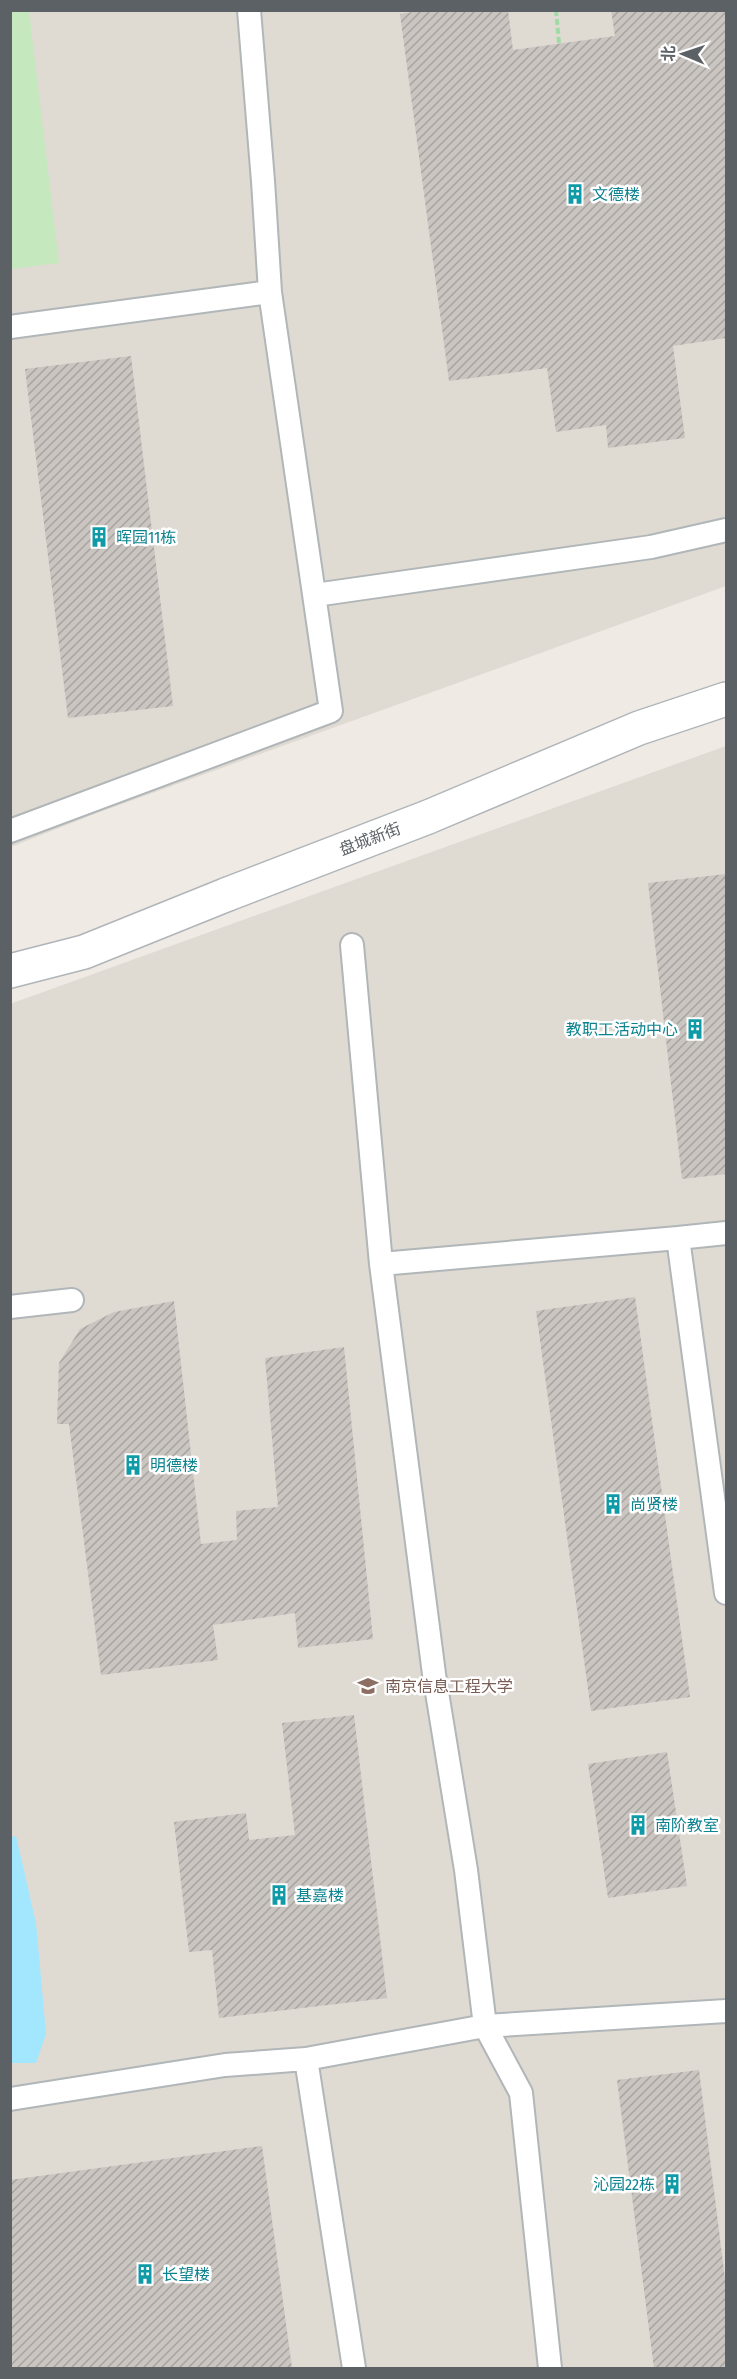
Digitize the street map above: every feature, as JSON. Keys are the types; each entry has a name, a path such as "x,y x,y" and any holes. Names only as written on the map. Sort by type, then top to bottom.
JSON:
{"main road":[{"name":"盘城新街","path":"10,971 84,952 428,817 639,728 726,699"}],"lane":[{"path":"10,831 331,711 270,292 264,181 249,10"},
{"path":"10,327 270,292"},
{"path":"315,595 651,547 726,530"},
{"path":"352,945 381,1264 433,1663 466,1870 484,2026 521,2092 550,2368"},
{"path":"381,1264 726,1233"},
{"path":"678,1238 726,1593"},
{"path":"10,1307 72,1300"},
{"path":"10,2099 225,2065 306,2059 484,2026 726,2011"},
{"path":"306,2059 354,2368"}],"path":[{"path":"556,10 559,43"}],"shaded area":[{"path":"11,11 726,11 726,586 97,813 11,847"},
{"name":"南京信息工程大学","path":"726,746 726,2368 11,2368 10,1004"}],"green space":[{"path":"10,11 29,11 59,263 11,269"}],"water":[{"path":"16,1836 36,1923 46,2034 36,2063 11,2063 10,1837"}],"building":[{"name":"文德楼","path":"424,10 508,10 513,50 615,36 611,10 726,10 726,338 673,346 685,438 608,448 606,425 556,432 547,368 449,381 400,14"},
{"name":"晖园11栋","path":"131,356 173,706 68,718 25,369"},
{"name":"教职工活动中心","path":"726,874 726,1174 682,1179 648,883"},
{"name":"尚贤楼","path":"635,1297 690,1697 591,1711 536,1311"},
{"name":"明德楼","path":"174,1301 201,1544 237,1540 236,1511 278,1507 265,1358 344,1347 373,1639 298,1648 295,1613 213,1625 218,1660 101,1675 69,1424 57,1424 59,1363 80,1329 114,1312"},
{"name":"基嘉楼","path":"354,1715 387,1998 219,2018 212,1950 189,1952 174,1822 246,1813 249,1840 295,1835 282,1723"},
{"name":"南阶教室","path":"667,1752 687,1886 608,1898 588,1764"},
{"name":"沁园22栋","path":"699,2070 726,2287 726,2368 654,2368 617,2080"},
{"name":"长望楼","path":"262,2146 292,2368 10,2368 10,2180"}],"place":[{"name":"文德楼","path":"575,194"},
{"name":"晖园11栋","path":"99,537"},
{"name":"教职工活动中心","path":"695,1029"},
{"name":"明德楼","path":"133,1465"},
{"name":"尚贤楼","path":"613,1504"},
{"name":"南京信息工程大学","path":"368,1686"},
{"name":"南阶教室","path":"638,1825"},
{"name":"基嘉楼","path":"279,1895"},
{"name":"沁园22栋","path":"672,2184"},
{"name":"长望楼","path":"145,2274"}]}
